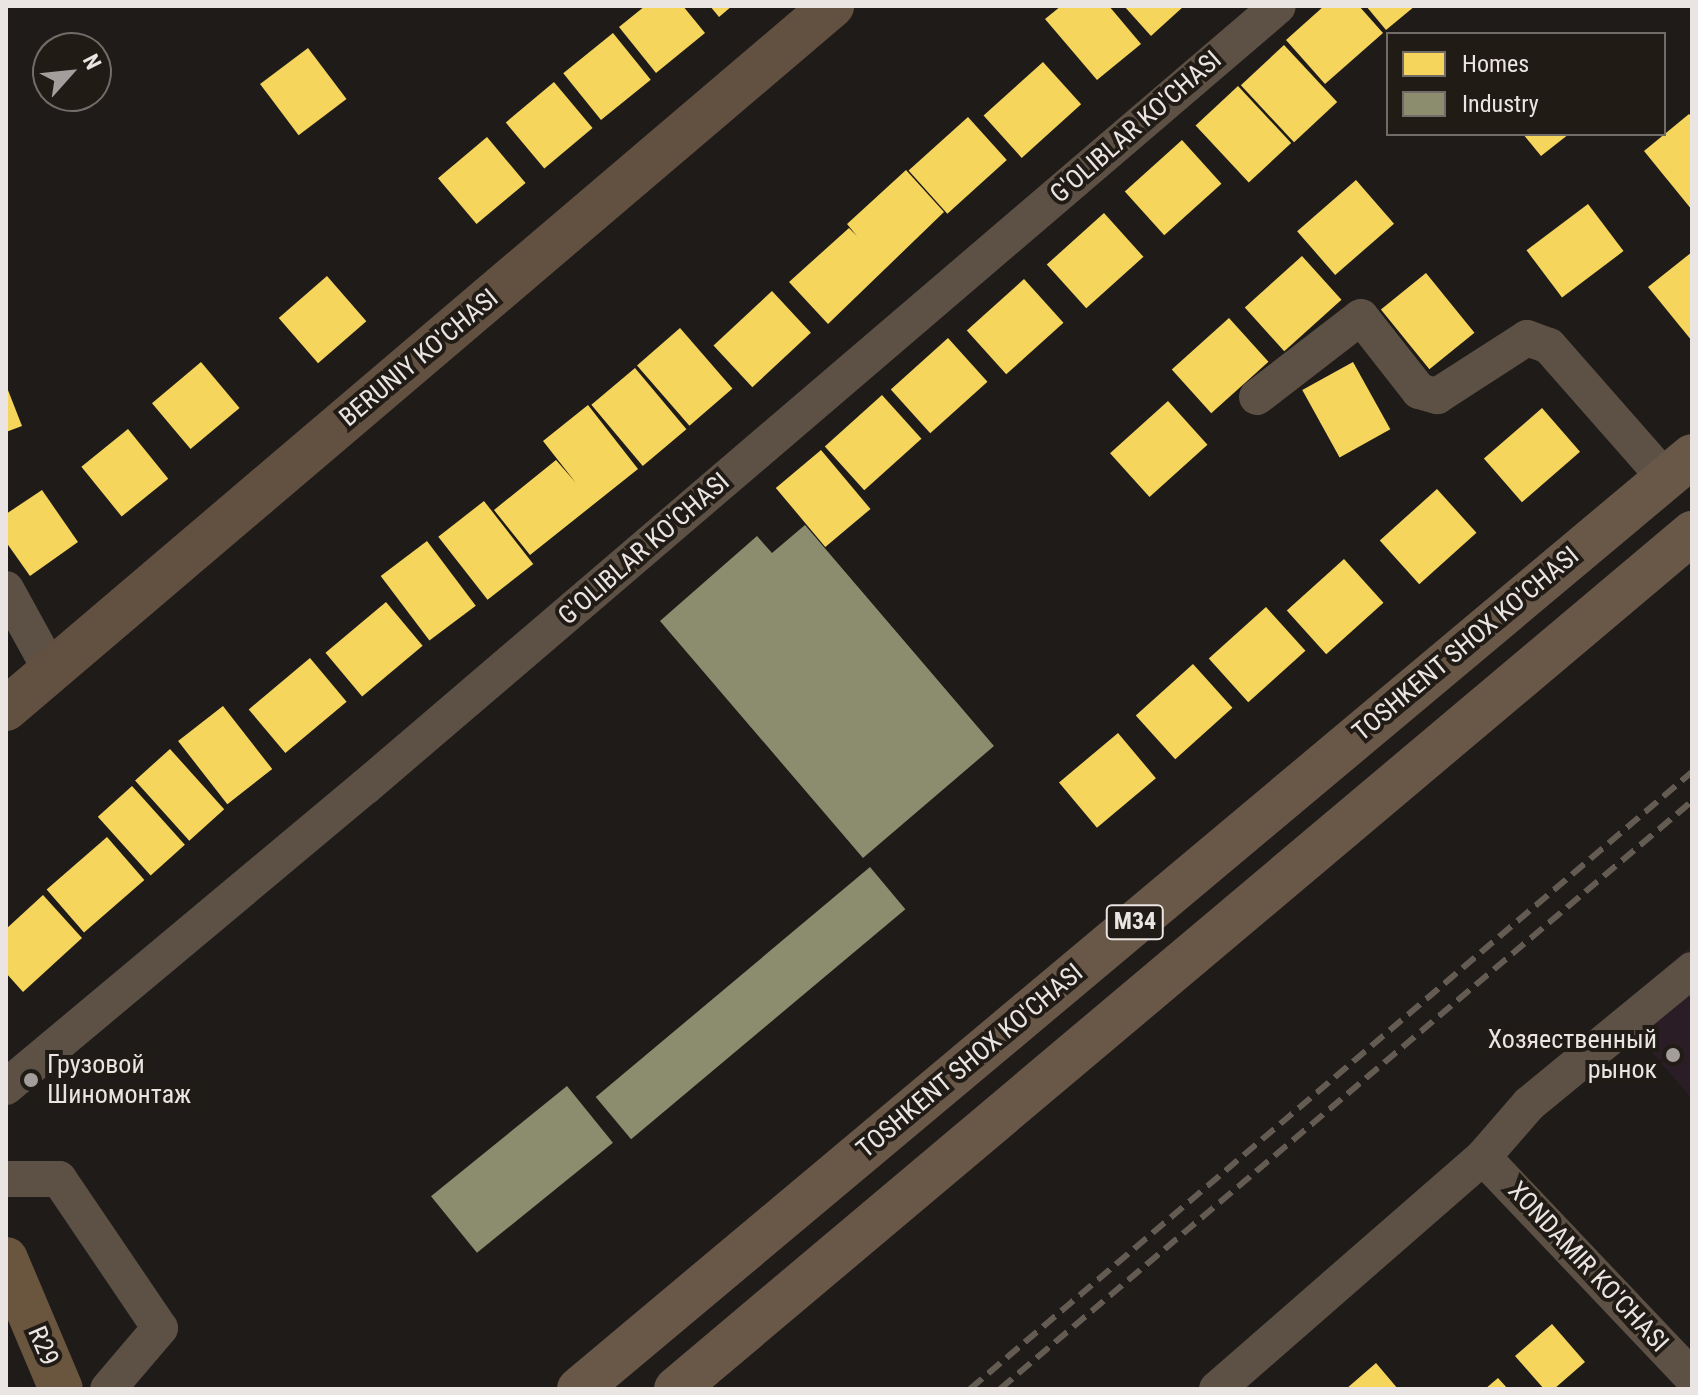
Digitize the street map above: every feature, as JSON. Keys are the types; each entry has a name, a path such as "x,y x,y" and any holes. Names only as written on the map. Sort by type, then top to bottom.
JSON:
{"highway":[{"name":"TOSHKENT SHOX KO'CHASI","path":"579,1389 1679,467"},
{"name":"M34","path":"676,1389 1692,533"}],"main road":[{"name":"R29","path":"6,1259 61,1389"}],"street":[{"name":"BERUNIY KO'CHASI","path":"6,709 832,6"},
{"name":"G'OLIBLAR KO'CHASI","path":"6,1087 365,787 1278,6"},
{"path":"1257,397 1361,317 1419,391 1437,396 1527,338 1549,346 1679,467"},
{"path":"6,589 51,671"},
{"path":"1217,1389 1483,1157 1529,1104 1692,970"},
{"name":"XONDAMIR KO'CHASI","path":"1483,1157 1692,1377"},
{"path":"6,1179 59,1179 160,1328 108,1389"}],"shaded area":[{"name":"Хозяественный рынок","path":"1692,945 1692,1099 1616,1010"}],"building: Homes":[{"path":"645,6 683,6 705,33 656,73 619,27"},
{"path":"710,6 732,6 719,17"},
{"path":"1061,6 1109,6 1141,44 1097,80 1045,19"},
{"path":"1124,6 1184,6 1151,36"},
{"path":"1324,6 1359,6 1383,33 1325,84 1286,40"},
{"path":"1366,6 1415,6 1386,30"},
{"path":"613,33 651,80 601,120 563,73"},
{"path":"1284,45 1337,102 1294,142 1241,85"},
{"path":"308,48 347,99 299,135 260,84"},
{"path":"1043,62 1081,104 1022,158 984,116"},
{"path":"554,82 593,128 544,168 506,122"},
{"path":"1238,86 1291,143 1249,183 1196,126"},
{"path":"1689,114 1692,117 1692,210 1644,151"},
{"path":"968,117 1007,160 947,214 909,171"},
{"path":"1525,136 1566,136 1541,156"},
{"path":"487,137 526,183 477,224 438,178"},
{"path":"1182,140 1221,184 1164,235 1125,192"},
{"path":"906,170 944,212 828,324 789,282 849,228 857,236 847,224"},
{"path":"1356,180 1394,224 1335,275 1297,231"},
{"path":"1588,204 1624,251 1562,297 1527,250"},
{"path":"1104,213 1143,257 1086,308 1047,265"},
{"path":"1692,252 1692,341 1648,287"},
{"path":"1302,256 1341,300 1284,351 1245,308"},
{"path":"1426,273 1474,333 1429,369 1381,310"},
{"path":"327,276 366,321 318,363 279,318"},
{"path":"1024,279 1063,323 1006,374 967,331"},
{"path":"772,291 811,333 752,387 713,346"},
{"path":"1229,318 1268,362 1211,413 1172,370"},
{"path":"680,328 732,388 689,426 637,365"},
{"path":"948,338 987,382 930,433 891,390"},
{"path":"201,362 240,408 191,449 152,403"},
{"path":"1353,362 1390,429 1340,457 1302,390"},
{"path":"635,368 686,429 643,466 591,405"},
{"path":"6,385 22,426 6,432"},
{"path":"882,395 921,439 864,490 825,447"},
{"path":"1168,401 1207,445 1150,497 1110,453"},
{"path":"588,405 638,469 530,555 494,510 556,460 576,483 543,441"},
{"path":"1542,408 1580,452 1522,502 1484,459"},
{"path":"128,429 168,479 122,516 81,467"},
{"path":"821,450 870,509 825,547 776,488"},
{"path":"1437,489 1476,533 1419,584 1380,541"},
{"path":"42,490 78,542 30,576 6,542 6,514"},
{"path":"484,501 533,564 488,600 438,537"},
{"path":"427,541 476,606 429,641 381,576"},
{"path":"1344,559 1383,603 1326,654 1287,611"},
{"path":"386,602 423,646 362,696 325,653"},
{"path":"1266,607 1305,651 1248,702 1209,659"},
{"path":"310,658 347,702 285,753 249,709"},
{"path":"1193,664 1232,708 1175,759 1136,716"},
{"path":"223,706 272,769 227,804 178,741"},
{"path":"1118,733 1156,778 1097,828 1059,782"},
{"path":"170,749 224,809 189,841 135,780"},
{"path":"132,786 185,845 151,875 98,817"},
{"path":"107,837 144,880 84,933 47,889"},
{"path":"43,895 82,938 23,992 6,973 6,929"},
{"path":"1552,1324 1585,1362 1554,1389 1544,1389 1515,1356"},
{"path":"1376,1363 1398,1389 1346,1389"},
{"path":"1498,1378 1508,1389 1485,1389"}],"building: Industry":[{"path":"805,525 994,746 863,858 660,621 757,536 772,553"},
{"path":"870,867 905,909 631,1139 596,1097"},
{"path":"567,1086 613,1143 477,1253 431,1196"}],"railway":[{"path":"970,1389 1692,772"},
{"path":"1000,1389 1692,801"}],"place":[{"name":"Хозяественный рынок","path":"1673,1055"},
{"name":"Грузовой Шиномонтаж","path":"31,1080"}]}
